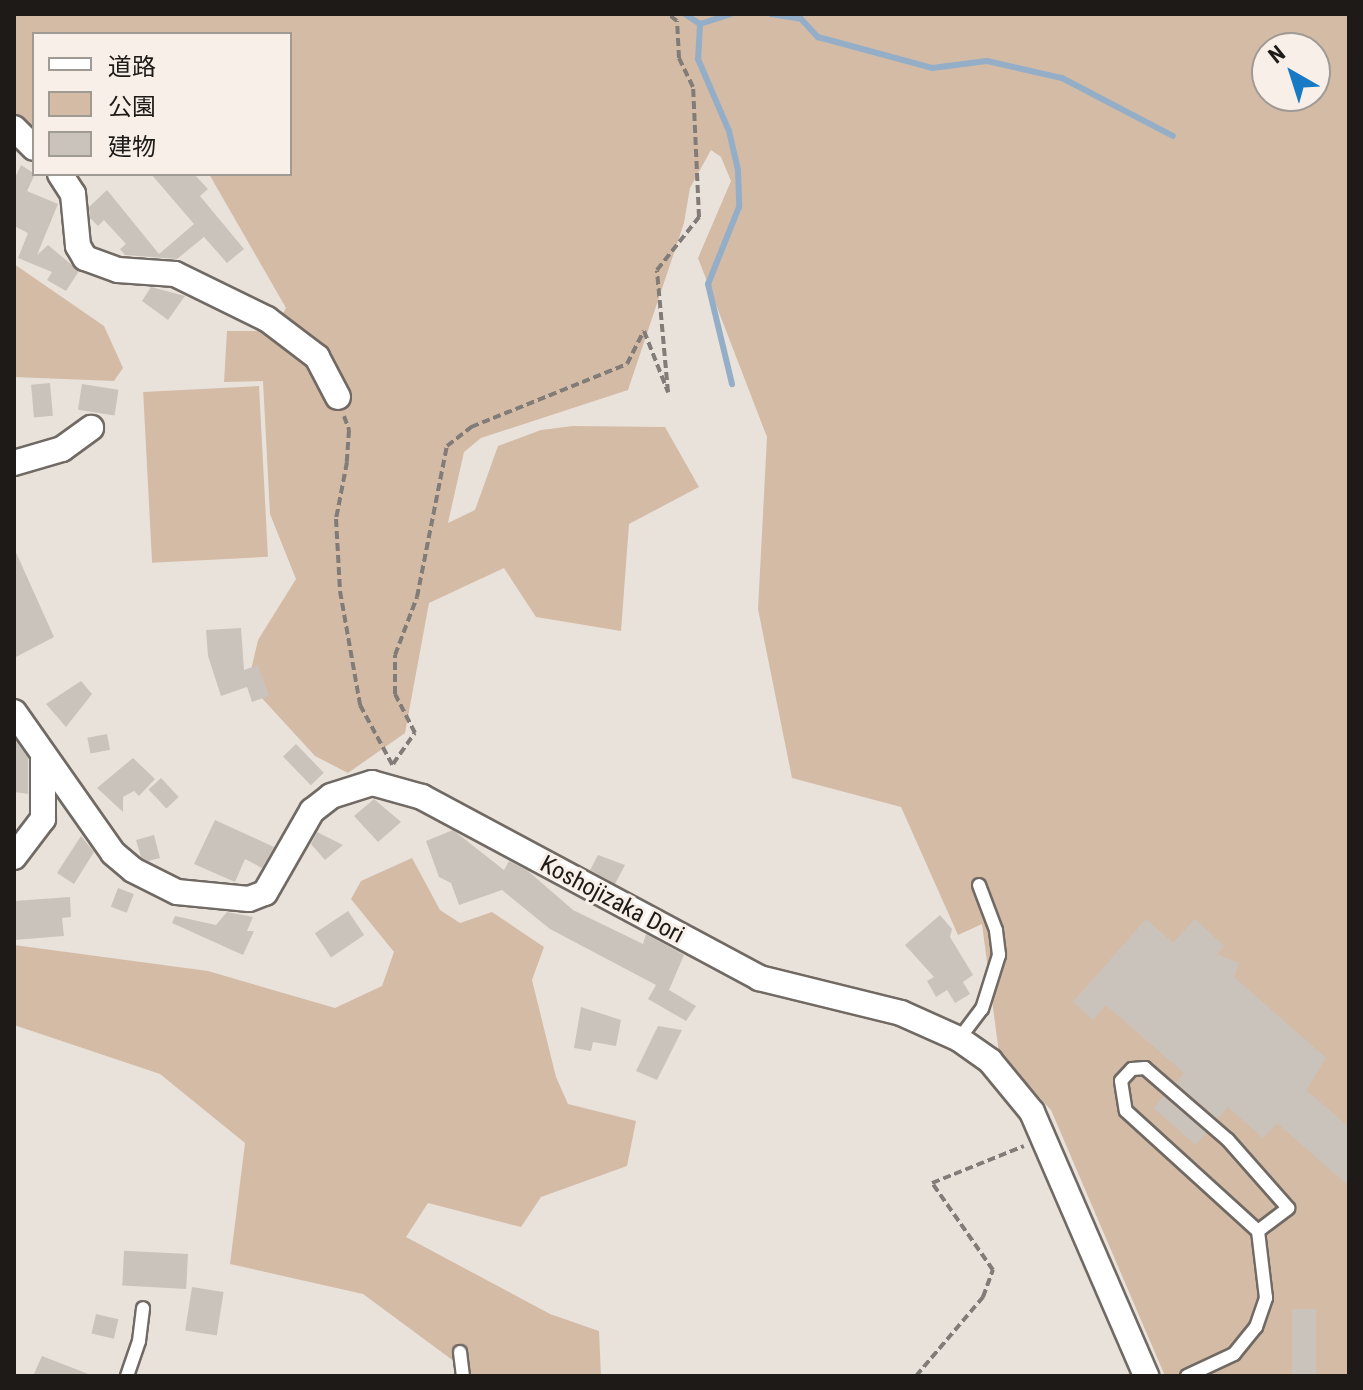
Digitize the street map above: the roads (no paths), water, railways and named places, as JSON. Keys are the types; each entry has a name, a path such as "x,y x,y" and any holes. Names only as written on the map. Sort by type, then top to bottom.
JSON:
{"street":[{"path":"14,128 32,146"},
{"path":"61,176 73,194 78,246 85,258 118,270 175,274 267,319 317,357 338,397"},
{"path":"14,463 62,449 91,428"},
{"name":"Koshojizaka Dori","path":"14,712 43,760 113,853 133,870 177,892 249,899 265,893 312,811 331,796 395,776 422,797 759,978 901,1013 959,1039 990,1061 1017,1091 1044,1138 1146,1376"},
{"path":"14,857 43,819 43,760"}],"lane":[{"path":"959,1039 982,1009 999,955 996,930 979,885"},
{"path":"1187,1376 1234,1354 1256,1327 1266,1298 1258,1231 1126,1111 1121,1081 1132,1069 1145,1068 1228,1140 1288,1208 1258,1231"},
{"path":"127,1376 139,1341 143,1308"},
{"path":"460,1352 463,1376"}],"waterway":[{"path":"685,14 700,24 730,14"},
{"path":"771,14 801,19 818,37 932,68 987,61 1062,78 1173,136"},
{"path":"700,24 698,59 729,131 738,170 739,207 708,284 732,384"}]}
